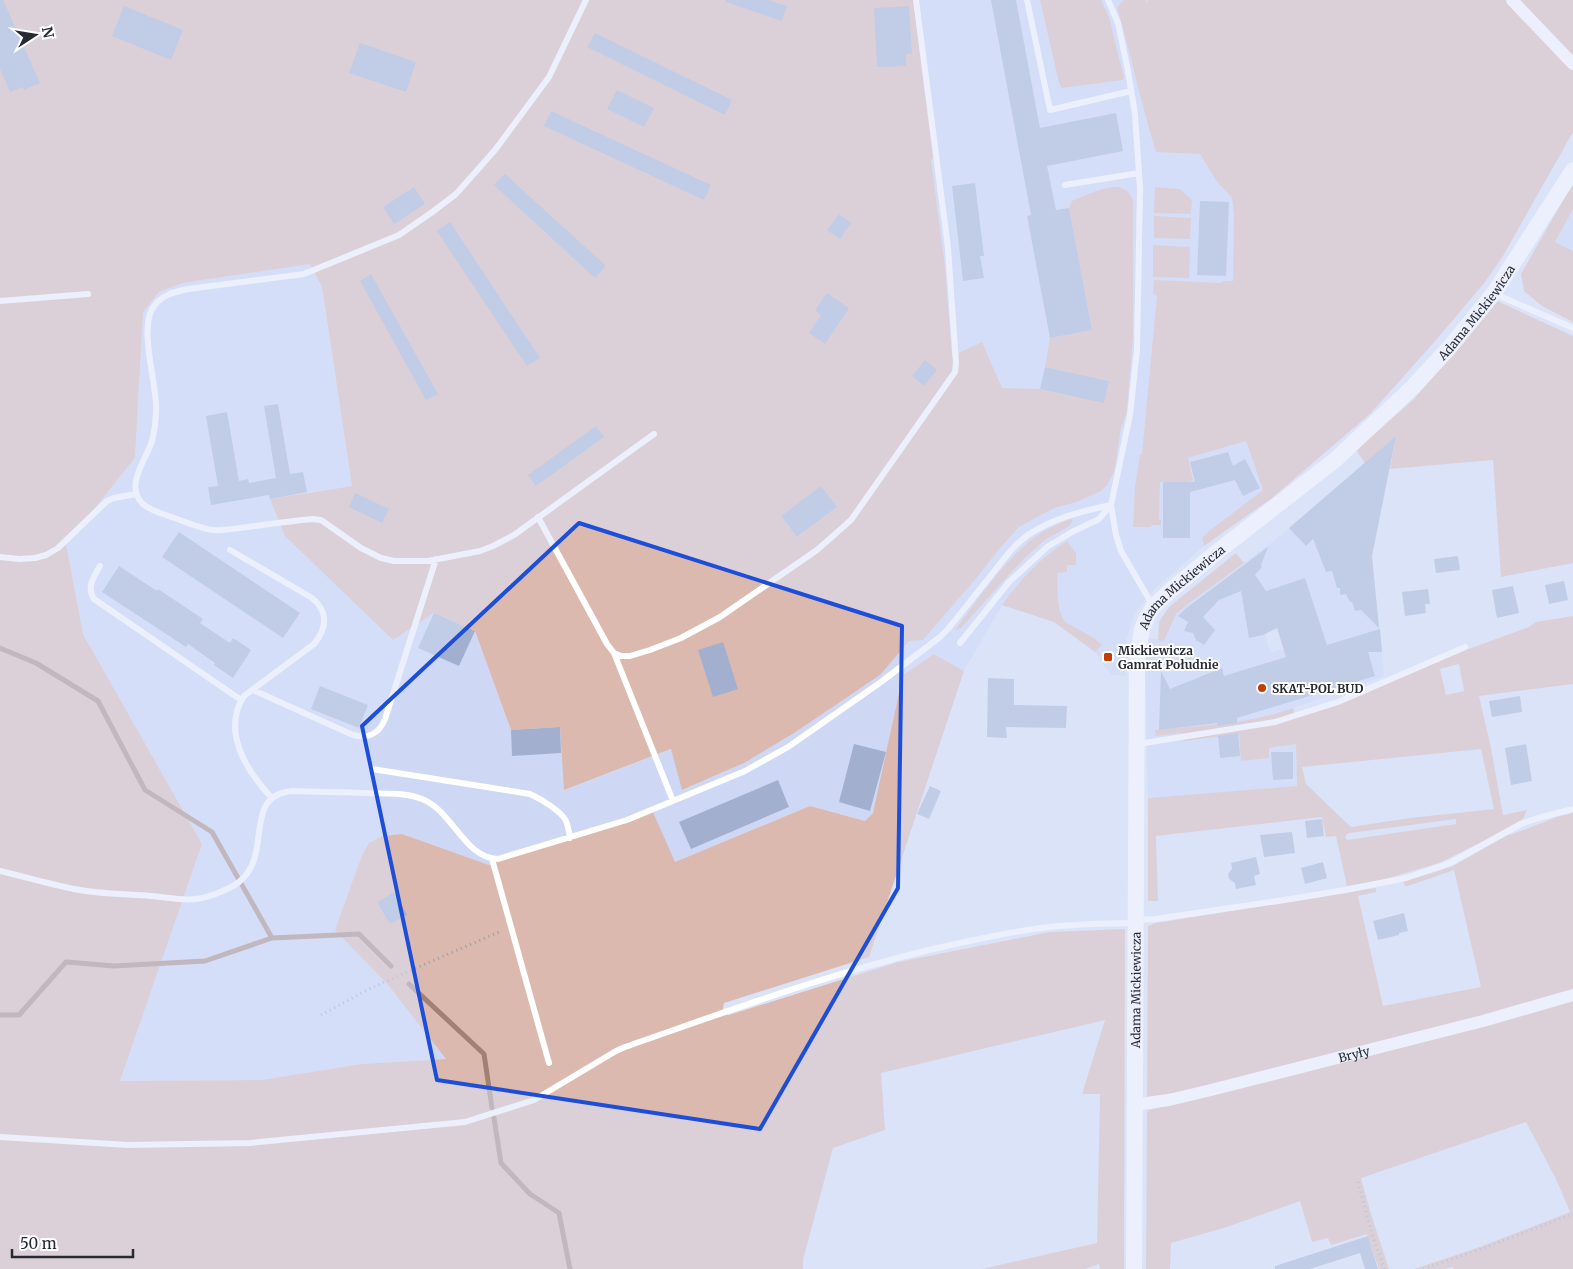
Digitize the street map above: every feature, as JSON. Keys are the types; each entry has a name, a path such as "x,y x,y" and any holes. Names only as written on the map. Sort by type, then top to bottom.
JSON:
{"street":[{"path":"1512,0 1573,64"},
{"name":"Adama Mickiewicza","path":"1134,1269 1137,662 1142,629 1154,607 1171,590 1209,558 1336,460 1413,387 1494,293 1573,170"},
{"name":"Bryły","path":"1134,1105 1186,1096 1483,1021 1573,994"}],"lane":[{"path":"586,0 549,77 495,150 456,194 431,213 399,235 304,274 170,293 152,308 148,322 148,345 156,406 155,422 152,441 135,482 136,494 139,500 156,512 213,530 313,519 322,520 361,548 381,558 394,561 428,560 480,551 514,535 654,434"},
{"path":"614,653 621,656 630,656 689,634 720,617 836,535 851,520 955,372 956,363 948,248 916,0"},
{"path":"1027,0 1050,110 1131,91"},
{"path":"1108,0 1118,23 1131,91 1135,114 1139,173 1137,350 1130,415 1112,505 1116,535 1121,551 1154,607"},
{"path":"1065,185 1139,173"},
{"path":"1494,293 1573,328"},
{"path":"0,301 88,294"},
{"path":"0,557 19,559 46,555 58,548 107,501 136,494"},
{"path":"960,643 1010,582 1046,547 1098,519 1112,505"},
{"path":"0,870 75,889 187,899 206,896 239,882 246,875 258,849 262,815 265,806 272,798 284,792 292,791 394,794 422,799 441,811 477,852 492,859 498,859 627,820 744,771 771,757 881,682 948,629 1010,552 1028,536 1062,518 1085,510 1112,505"},
{"path":"538,517 607,644 614,653 673,801"},
{"path":"230,550 318,602 324,617 321,635 314,644 244,696 236,712 235,732 240,748 254,777 272,798"},
{"path":"252,690 353,735 361,737 377,732 382,727 436,559"},
{"path":"100,566 91,582 91,594 94,599 241,700"},
{"path":"1136,744 1275,722 1338,702 1465,647"},
{"path":"372,769 530,794 545,802 563,817 568,826 570,838"},
{"path":"0,1137 128,1145 250,1143 465,1122 534,1100 626,1047 806,984 920,951 1007,933 1059,926 1136,922 1292,899 1390,882 1450,863 1520,824 1573,809"},
{"path":"492,859 549,1063"}],"path":[{"path":"321,1015 371,988 510,926"},
{"path":"1358,1182 1384,1269"},
{"path":"1423,1269 1573,1214"}],"highlighted area":[{"path":"579,523 902,626 898,888 760,1129 437,1080 362,726"}],"shaded area":[{"path":"0,0 916,0 937,153 931,160 945,267 952,356 982,342 1002,388 1040,389 1104,402 1109,381 1045,367 1050,338 1092,330 1069,208 1072,201 1111,187 1126,190 1133,200 1133,337 1127,411 1121,429 1114,472 1107,485 1101,491 1077,502 1054,508 1019,527 923,640 909,641 880,675 794,733 744,763 682,790 671,749 564,790 560,727 511,730 475,631 434,613 393,640 285,536 270,499 352,486 322,287 310,264 183,283 159,292 143,312 135,458 66,544 83,634 202,844 120,1081 262,1080 361,1064 446,1059 388,985 335,930 362,855 369,843 382,836 402,834 489,865 652,810 675,862 810,806 865,821 873,813 903,675 934,654 964,671 869,957 724,1003 722,1013 729,1015 898,962 1050,932 1125,929 1124,1269 1100,1269 1099,1264 1085,1269 982,1269 1097,1243 1100,1094 1082,1094 1105,1020 881,1073 885,1130 833,1148 803,1260 803,1269 0,1269","holes":["820,487 837,507 797,537 781,516"]},
{"path":"916,0 1148,0 1146,121 1200,154 1217,182 1232,198 1246,441 1263,490 1209,531 1202,538 1204,546 1156,588 1135,612 1127,638 1126,676 1111,675 1095,652 1054,622 1002,605 964,671 934,654 873,813 865,821 810,806 675,862 517,854 489,865 402,834 382,836 369,843 362,855 335,930 388,985 446,1059 361,1064 262,1080 120,1081 202,844 83,634 66,544 135,458 143,312 159,292 183,283 310,264 322,287 352,486 307,492 434,613 475,631 511,730 560,727 565,790 672,749 683,790 744,763 794,733 880,675 982,342 946,359 837,507 797,537 781,516 820,486 891,205 937,153"},
{"path":"1040,0 1101,0 1109,17 1124,77 1123,80 1062,88 1059,83"},
{"path":"1124,0 1146,0 1148,4 1148,0 1573,0 1573,132 1503,256 1485,282 1370,414 1272,498 1204,546 1202,538 1209,531 1263,490 1246,441 1188,458 1193,480 1190,482 1160,482 1159,519 1161,520 1161,525 1133,527 1135,487 1140,455 1142,454 1157,296 1153,294 1154,280 1222,283 1223,281 1233,281 1234,216 1232,198 1217,182 1200,154 1156,152 1117,7"},
{"path":"1573,183 1573,209 1555,242 1573,251 1573,322 1542,306 1524,291 1521,274"},
{"path":"1155,187 1180,189 1192,200 1191,214 1154,213"},
{"path":"1573,209 1573,251 1555,242"},
{"path":"1154,216 1191,218 1190,239 1154,238"},
{"path":"1153,245 1190,247 1189,278 1153,277"},
{"path":"1495,300 1573,336 1573,563 1501,577 1493,460 1390,469 1396,436 1365,463 1356,450 1413,400 1461,344"},
{"path":"1396,436 1372,556 1384,676 1293,708 1296,721 1297,787 1148,798 1145,665 1147,638 1164,640 1176,614 1280,536","holes":["1258,602 1313,639 1273,652 1268,646"]},
{"path":"1070,519 1073,520 1068,527 1045,540 1034,550 1012,571 961,628 955,630 995,577 1017,552 1042,532"},
{"path":"1067,541 1076,553 1076,565 1067,565 1067,572 1057,573 1060,612 1065,622 1094,638 1102,645 1095,652 1054,622 1002,605 1032,570"},
{"path":"1236,553 1244,563 1176,614 1164,641 1158,640 1159,622 1169,607"},
{"path":"1573,616 1573,684 1479,696 1503,815 1527,810 1523,819 1439,863 1382,880 1347,886 1336,836 1326,837 1322,817 1156,836 1158,901 1148,901 1148,798 1297,786 1296,744 1269,748 1269,758 1241,761 1239,734 1184,741 1181,733 1156,736 1155,730 1243,721 1293,708 1295,717 1363,693 1466,650 1529,627 1536,622","holes":["1459,664 1464,691 1446,695 1440,669","1481,749 1494,809 1410,818 1351,827 1306,784 1302,767","1456,819 1456,824 1347,840 1345,837 1350,833"]},
{"path":"1573,813 1573,991 1496,1014 1200,1089 1147,1097 1148,926 1156,923 1376,888 1376,892 1358,896 1383,1006 1481,987 1454,870 1408,886 1405,886 1403,881 1453,866 1509,834"},
{"path":"1573,998 1573,1269 1453,1269 1452,1267 1445,1269 1414,1269 1480,1247 1570,1212 1556,1179 1526,1122 1361,1178 1389,1269 1379,1269 1367,1234 1331,1245 1328,1238 1312,1242 1300,1201 1224,1228 1171,1243 1170,1269 1146,1269 1147,1112 1149,1110"}],"building":[{"path":"0,0 3,0 40,83 24,90 23,87 10,92 0,69"},
{"path":"726,0 768,0 787,6 782,21 726,2"},
{"path":"991,0 1016,0 1040,128 1116,113 1123,151 1047,166 1056,210 1069,208 1092,330 1050,338 1027,216 1031,215"},
{"path":"124,6 183,30 171,60 112,36"},
{"path":"909,6 912,54 906,54 906,66 877,67 874,8"},
{"path":"595,33 732,100 725,115 587,47"},
{"path":"360,43 416,62 406,92 349,73"},
{"path":"617,90 654,108 644,127 607,109"},
{"path":"551,111 711,185 704,200 544,126"},
{"path":"505,174 606,266 595,278 494,185"},
{"path":"975,183 984,256 980,256 984,278 963,281 952,186"},
{"path":"414,187 425,204 394,224 383,207"},
{"path":"1200,201 1229,202 1226,276 1197,275"},
{"path":"839,214 851,223 840,239 827,230"},
{"path":"450,222 540,358 527,366 437,231"},
{"path":"371,274 438,394 426,400 360,281"},
{"path":"827,293 849,308 825,344 809,333 821,315 815,310"},
{"path":"925,360 937,370 924,386 912,376"},
{"path":"1045,367 1109,381 1104,403 1040,389"},
{"path":"278,404 290,474 303,472 307,492 270,499 269,495 211,505 208,487 218,486 206,416 227,412 239,481 248,479 249,483 276,478 264,406"},
{"path":"596,426 604,437 536,486 528,475"},
{"path":"1396,436 1372,556 1379,628 1361,610 1355,611 1352,602 1350,602 1346,594 1340,595 1340,588 1337,588 1332,571 1326,572 1313,539 1306,546 1289,528"},
{"path":"1228,452 1233,466 1245,459 1260,488 1243,496 1235,480 1190,492 1190,538 1163,538 1163,482 1195,482 1190,462"},
{"path":"821,486 837,507 797,537 781,516"},
{"path":"355,493 389,509 382,523 349,507"},
{"path":"179,532 300,613 283,638 162,557"},
{"path":"1268,547 1261,565 1262,567 1255,575 1266,591 1305,578 1327,645 1380,629 1382,652 1368,652 1375,676 1237,718 1237,723 1218,726 1217,723 1159,730 1161,671 1170,689 1222,668 1224,676 1286,657 1277,628 1263,635 1249,638 1241,591 1219,600 1203,617 1215,630 1204,645 1196,640 1193,633 1184,631 1188,622 1178,616"},
{"path":"1458,556 1460,570 1436,573 1434,559"},
{"path":"119,566 203,619 200,623 230,643 233,638 251,650 233,678 188,644 186,647 102,592"},
{"path":"1564,581 1568,600 1549,604 1545,585"},
{"path":"1513,586 1519,613 1497,618 1492,590"},
{"path":"1428,589 1430,604 1425,604 1426,613 1405,616 1402,592"},
{"path":"434,613 475,631 459,666 418,648"},
{"path":"723,642 738,689 713,697 698,650"},
{"path":"988,678 1014,679 1014,705 1067,706 1066,728 1006,727 1007,738 987,737"},
{"path":"320,686 368,705 359,728 311,709"},
{"path":"1520,696 1522,712 1492,717 1489,701"},
{"path":"560,727 561,753 512,756 511,730"},
{"path":"1238,733 1240,756 1220,758 1218,736"},
{"path":"854,744 886,752 870,811 839,802"},
{"path":"1526,744 1532,781 1511,785 1505,748"},
{"path":"1271,752 1293,752 1293,779 1273,780"},
{"path":"778,780 789,807 691,849 679,822"},
{"path":"930,786 941,791 929,819 917,814"},
{"path":"1322,819 1324,836 1307,838 1305,821"},
{"path":"1292,832 1295,853 1264,857 1260,835"},
{"path":"1256,857 1260,874 1254,876 1256,885 1236,889 1235,883 1229,879 1228,874 1232,869 1231,863"},
{"path":"1323,862 1327,878 1305,884 1301,868"},
{"path":"394,892 407,915 390,924 377,902"},
{"path":"1404,913 1408,931 1378,940 1373,921"},
{"path":"1368,1236 1378,1269 1365,1269 1360,1253 1310,1269 1275,1269 1275,1266"}],"waterway":[{"path":"0,648 36,663 98,701 145,790 212,832 272,938"},
{"path":"0,1015 19,1015 66,962 114,966 205,961 272,938 359,934 391,966"},
{"path":"409,984 484,1054 492,1108"},
{"path":"494,1118 501,1163 530,1194 559,1213 570,1269"}],"place":[{"name":"Mickiewicza Gamrat Południe","path":"1108,657"},
{"name":"SKAT-POL BUD","path":"1262,688"}]}
